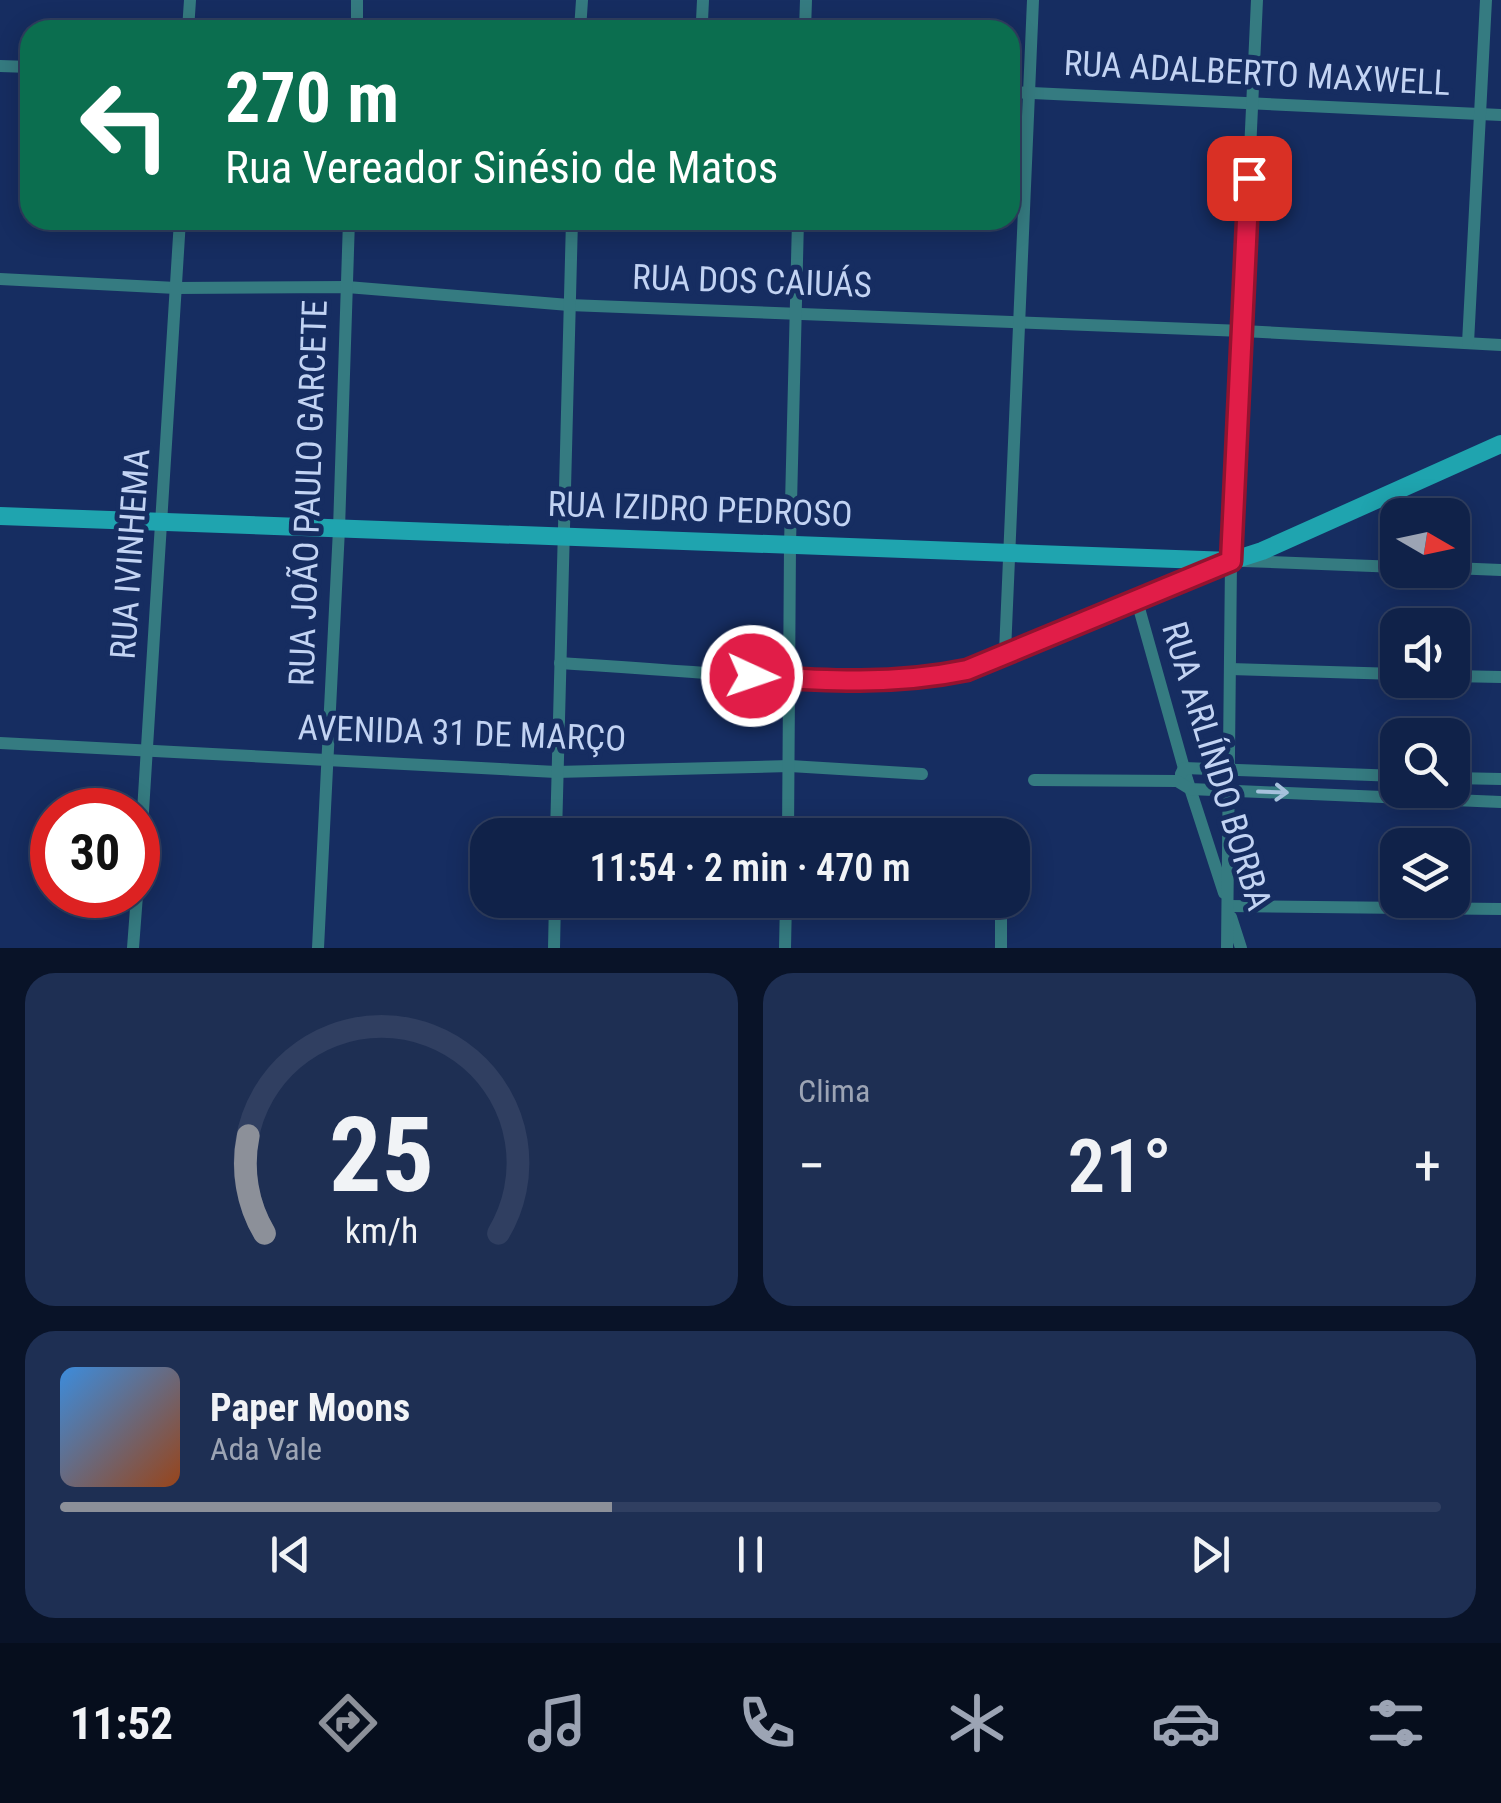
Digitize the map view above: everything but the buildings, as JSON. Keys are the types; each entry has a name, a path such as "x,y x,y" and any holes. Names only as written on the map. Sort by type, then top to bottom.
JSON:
{"street":[{"path":"1005,652 1033,0"},
{"path":"1227,948 1231,561 1258,0"},
{"path":"1468,344 1486,0"},
{"name":"RUA ADALBERTO MAXWELL","path":"1020,93 1501,115"},
{"name":"RUA IVINHEMA","path":"145,788 179,230"},
{"name":"RUA JOÃO PAULO GARCETE","path":"318,948 339,528 349,230"},
{"path":"556,818 572,230"},
{"path":"788,818 798,230"},
{"name":"RUA DOS CAIUÁS","path":"0,279 176,288 346,287 570,305 1501,345"},
{"path":"560,663 874,682 930,678 967,670 1262,551 1501,444"},
{"name":"RUA IZIDRO PEDROSO","path":"0,516 1380,565"},
{"path":"1470,569 1501,570"},
{"name":"RUA ARLÍNDO BORBA","path":"1136,601 1180,774"},
{"path":"1230,668 1380,673"},
{"path":"1470,676 1501,677"},
{"name":"AVENIDA 31 DE MARÇO","path":"0,743 556,772 790,766 922,774"},
{"path":"1034,780 1230,770 1380,775"},
{"path":"1180,774 1190,789 1501,802"},
{"path":"1470,778 1501,779"},
{"name":"RUA ARLÍNDO BORBA","path":"1190,789 1241,948"},
{"path":"1228,906 1501,910"},
{"name":"RUA IVINHEMA","path":"134,948 136,918"},
{"path":"554,948 555,918"},
{"path":"785,948 786,918"},
{"path":"1001,918 1001,948"}],"route":[{"path":"752,676 874,682 930,678 967,670 1231,561 1249,178"}]}
